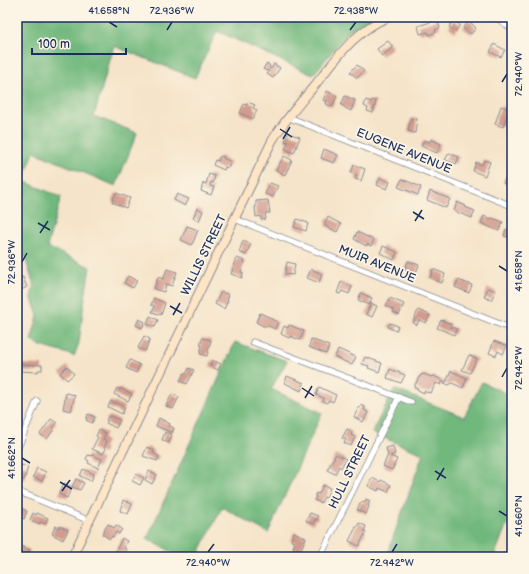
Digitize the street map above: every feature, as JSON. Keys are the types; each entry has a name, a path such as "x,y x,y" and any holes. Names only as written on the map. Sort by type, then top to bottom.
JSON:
{"main road":[{"name":"WILLIS STREET","path":"72,557 272,141 288,117 356,37 368,28 389,17"}],"street":[{"path":"496,17 512,29"},
{"name":"EUGENE AVENUE","path":"288,117 512,206"},
{"name":"MUIR AVENUE","path":"234,219 512,329"},
{"path":"253,342 411,402"},
{"name":"HULL STREET","path":"320,557 399,397"},
{"path":"17,450 37,401"},
{"path":"17,491 90,521"}],"green space":[{"path":"17,17 372,17 350,30 313,75 217,31 195,78 114,46 94,116 137,133 116,186 34,152 23,181 61,197 47,247 90,267 79,343 74,356 40,346 31,341 38,316 31,296 34,285 23,252 17,245"},
{"path":"235,342 287,361 271,389 322,413 268,533 222,507 197,557 182,557 147,539"},
{"path":"482,382 512,396 512,510 494,557 386,557 423,454 372,433 394,389 464,417"}],"building":[{"path":"437,20 440,28 435,30 436,32 429,35 428,32 420,34 418,26"},
{"path":"454,20 460,25 455,32 449,27"},
{"path":"469,21 476,28 471,34 463,28"},
{"path":"388,41 393,47 382,56 377,49"},
{"path":"494,44 505,50 501,57 490,52"},
{"path":"267,63 271,69 274,64 280,68 273,78 267,74 269,71 263,69"},
{"path":"357,65 364,71 357,78 350,72"},
{"path":"327,91 337,96 332,107 326,104 327,101 323,100"},
{"path":"345,96 355,100 351,111 341,105"},
{"path":"366,100 371,102 372,100 376,101 373,113 367,111 368,108 364,106"},
{"path":"248,102 255,105 253,108 257,110 253,119 240,113 244,104 247,105"},
{"path":"501,106 509,109 503,127 495,124"},
{"path":"411,118 417,119 415,133 408,131"},
{"path":"288,133 300,137 294,153 285,149 288,142 285,141"},
{"path":"431,139 441,144 437,153 421,146 424,140 430,142"},
{"path":"324,149 338,155 334,163 321,158"},
{"path":"449,153 459,157 456,164 445,160"},
{"path":"220,156 231,162 228,168 225,167 224,170 213,165 215,160 218,161"},
{"path":"284,156 292,160 285,175 276,170"},
{"path":"484,160 490,162 485,176 473,171 476,162 482,165"},
{"path":"354,165 365,169 361,181 355,179 357,175 351,173"},
{"path":"509,171 512,173 512,187 503,183"},
{"path":"209,174 215,176 213,183 211,182 210,186 214,187 211,195 201,191 203,183 206,184"},
{"path":"380,178 390,182 387,189 377,185"},
{"path":"402,179 421,187 418,195 398,187"},
{"path":"270,183 278,186 273,197 265,194"},
{"path":"430,191 450,199 446,208 427,200"},
{"path":"116,193 130,198 126,208 112,202"},
{"path":"177,194 189,199 185,206 174,200"},
{"path":"268,200 270,213 265,213 266,219 261,220 261,216 256,217 256,201"},
{"path":"457,202 475,211 472,218 454,211"},
{"path":"197,208 203,211 199,221 193,218"},
{"path":"484,216 503,222 499,231 481,223"},
{"path":"328,217 341,224 337,232 325,226"},
{"path":"297,219 308,223 306,231 294,227"},
{"path":"187,226 198,230 192,245 181,240"},
{"path":"506,229 512,232 511,238 504,236"},
{"path":"357,232 374,240 371,246 367,244 366,246 354,239"},
{"path":"243,241 251,244 246,255 239,252"},
{"path":"383,246 397,252 394,260 380,253"},
{"path":"237,258 245,261 241,272 243,273 242,278 231,274"},
{"path":"408,261 419,265 416,273 405,269"},
{"path":"287,262 295,264 293,275 285,274"},
{"path":"167,269 177,272 172,286 166,284 164,292 154,289 158,277 163,279"},
{"path":"311,269 322,274 319,283 307,278"},
{"path":"433,269 445,274 442,283 430,278"},
{"path":"128,276 137,281 133,288 124,283"},
{"path":"23,277 27,287 21,290 17,280"},
{"path":"458,280 472,285 469,293 455,287"},
{"path":"341,282 352,287 349,294 342,291 340,294 337,293"},
{"path":"488,288 496,291 491,300 484,297"},
{"path":"221,292 229,295 224,309 215,304"},
{"path":"361,293 372,298 369,305 358,300"},
{"path":"154,298 165,303 161,315 152,312 155,306 151,305"},
{"path":"390,298 404,304 399,315 393,312 394,310 386,306"},
{"path":"371,303 377,306 372,317 366,314"},
{"path":"418,310 430,315 426,323 419,320 417,325 413,323"},
{"path":"260,313 278,322 275,329 268,326 263,326 256,322"},
{"path":"150,316 158,320 155,327 147,324"},
{"path":"139,319 145,322 142,328 136,325"},
{"path":"441,320 451,324 450,327 457,329 454,335 437,328"},
{"path":"390,323 398,326 396,331 388,327"},
{"path":"289,325 304,331 300,340 290,336 289,338 281,334 284,326 288,328"},
{"path":"144,336 150,339 145,351 138,348"},
{"path":"202,338 211,340 207,356 200,354"},
{"path":"311,339 329,346 326,354 309,347"},
{"path":"494,341 507,346 503,354 498,351 496,356 489,353"},
{"path":"338,349 356,357 352,365 335,357"},
{"path":"469,355 477,359 470,373 462,370"},
{"path":"365,357 382,363 379,372 362,364"},
{"path":"130,360 140,365 136,373 126,368"},
{"path":"212,360 221,364 218,370 210,366"},
{"path":"20,364 42,365 42,370 38,370 38,372 20,371"},
{"path":"67,366 74,374 67,380 60,373"},
{"path":"189,368 194,370 187,384 180,381 184,373 186,374"},
{"path":"390,369 405,375 401,383 387,378"},
{"path":"451,371 467,378 463,388 452,383 449,385 442,382 441,385 436,383 431,393 424,391 424,393 414,387 421,375 424,374 431,377 434,376 446,382"},
{"path":"287,376 304,383 301,391 285,383"},
{"path":"319,387 336,395 333,402 329,400 327,403 323,401 324,398 316,395"},
{"path":"117,388 132,394 128,401 114,394"},
{"path":"66,393 75,395 71,411 63,409"},
{"path":"172,394 179,397 173,409 166,406"},
{"path":"111,401 125,407 122,414 108,407"},
{"path":"361,405 365,407 364,410 368,412 363,422 354,417"},
{"path":"88,414 95,417 92,423 86,420"},
{"path":"110,416 120,420 116,428 106,423 108,421 106,420"},
{"path":"159,418 174,428 172,433 156,426"},
{"path":"51,419 57,423 47,439 40,434"},
{"path":"347,429 352,432 351,435 355,437 351,446 344,443 346,439 342,438"},
{"path":"99,430 106,433 103,439 107,441 104,448 106,449 103,454 92,449 98,437 96,436"},
{"path":"165,432 172,435 169,443 162,440"},
{"path":"393,446 395,454 390,456 397,459 392,470 383,466 388,455 386,448"},
{"path":"147,447 154,450 153,453 159,456 157,461 143,456"},
{"path":"336,454 346,459 341,468 339,466 335,474 327,470"},
{"path":"88,455 102,459 98,468 88,463 89,461 86,459"},
{"path":"21,465 28,467 24,480 17,477"},
{"path":"37,468 46,472 42,481 33,477"},
{"path":"83,469 94,474 91,481 80,476"},
{"path":"149,471 157,475 152,484 145,480"},
{"path":"136,474 144,478 140,485 132,481"},
{"path":"372,478 380,482 381,480 391,485 388,492 379,488 378,491 368,486"},
{"path":"76,479 84,483 80,490 72,487"},
{"path":"64,483 72,487 67,498 59,494"},
{"path":"323,485 330,488 326,498 324,497 321,503 314,500 316,493 319,494"},
{"path":"366,499 370,501 366,514 357,510 361,502 364,503"},
{"path":"123,500 132,504 128,514 120,511"},
{"path":"18,507 27,511 24,519 17,516"},
{"path":"33,513 36,515 37,513 48,518 45,524 40,522 40,524 30,520"},
{"path":"310,513 318,516 317,520 315,519 313,524 306,521"},
{"path":"359,523 366,526 364,531 366,532 359,546 349,541"},
{"path":"108,524 114,528 116,525 122,529 119,534 116,532 110,539 102,534"},
{"path":"55,526 59,528 60,526 68,530 63,540 52,534"},
{"path":"294,532 306,538 300,551 293,548 295,542 291,541"},
{"path":"122,538 127,541 124,548 126,549 124,554 116,550"},
{"path":"18,546 30,550 27,557 17,554 19,551 17,550"}]}
